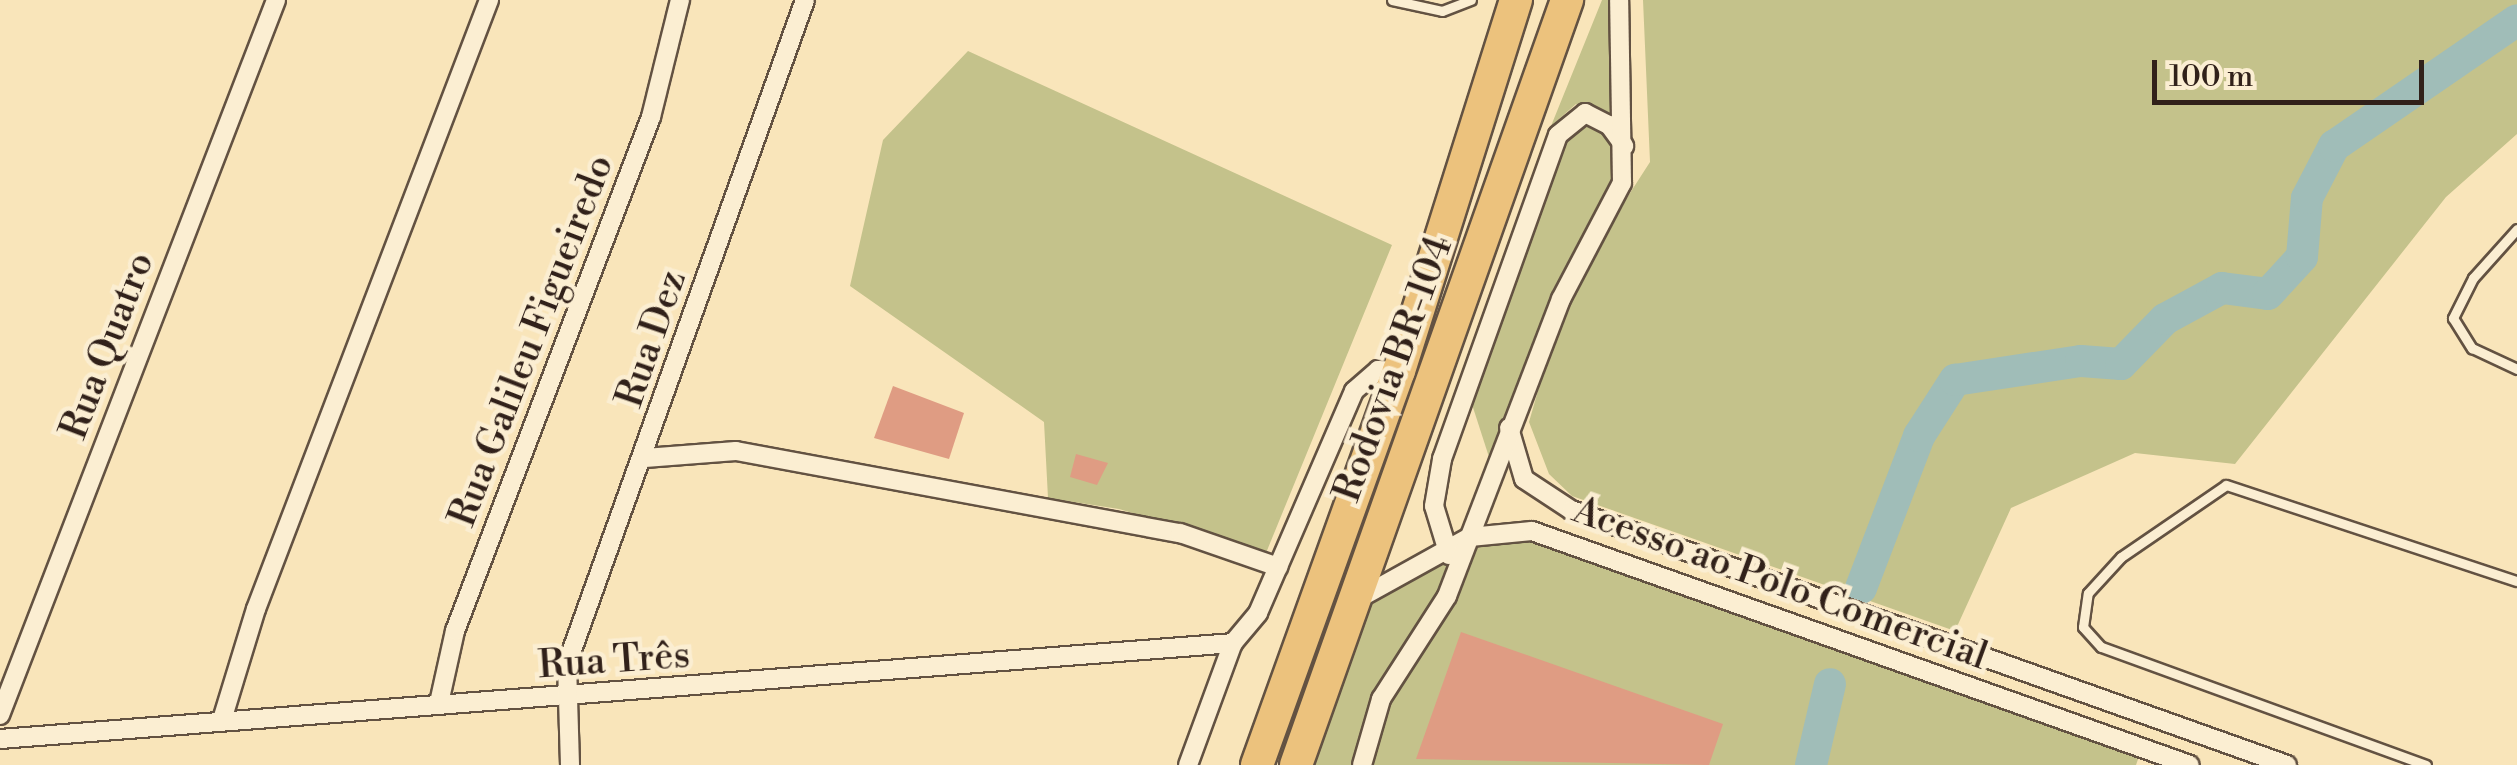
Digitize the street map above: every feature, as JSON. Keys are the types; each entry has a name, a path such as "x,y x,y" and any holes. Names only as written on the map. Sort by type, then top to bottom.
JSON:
{"highway":[{"name":"Rodovia BR-104","path":"1257,765 1399,372 1516,0"},
{"name":"Rodovia BR-104","path":"1296,765 1566,0"}],"street":[{"name":"Rua Quatro","path":"0,715 276,0"},
{"path":"222,720 256,609 489,0"},
{"name":"Rua Galileu Figueiredo","path":"439,703 455,631 633,169 680,0"},
{"name":"Rua Dez","path":"570,765 564,699 567,664 645,458 805,0"},
{"path":"1470,536 1561,299 1622,183 1627,150 1619,0"},
{"path":"1362,765 1381,699 1442,607 1450,556 1434,506 1442,459 1558,135 1584,113 1609,125 1627,150"},
{"path":"1188,765 1233,643 1278,567 1354,391 1378,370 1399,372"},
{"name":"Acesso ao Polo Comercial","path":"1510,428 1524,480 1554,502 2287,765"},
{"path":"645,458 736,451 1180,533 1278,567"},
{"name":"Acesso ao Polo Comercial","path":"1353,602 1450,556 1470,536 1532,531 2190,765"},
{"name":"Rua Três","path":"0,739 439,703 564,699 1233,643"},
{"path":"1968,686 1980,655"}],"lane":[{"path":"1392,0 1442,11 1471,0"},
{"path":"2517,229 2473,278 2453,318 2472,348 2517,369"},
{"path":"2426,765 2100,647 2083,627 2088,592 2110,565 2226,484 2517,581"}],"shaded area":[{"path":"1602,0 1613,0 1620,124 1576,104 1551,126"},
{"path":"1643,0 2517,0 2517,134 2446,197 2235,464 2135,453 2011,508 1955,631 1572,496 1549,474 1529,422 1544,370 1594,249 1650,162"},
{"path":"968,51 1392,245 1266,553 1119,509 1048,498 1044,422 850,286 883,140"},
{"path":"1580,120 1593,121 1619,148 1617,172 1489,457 1468,392 1565,131"},
{"path":"1532,535 2142,748 2136,765 1304,765 1361,607 1450,549"}],"building":[{"path":"893,386 964,413 949,459 874,438"},
{"path":"1076,454 1108,463 1097,485 1070,477"},
{"path":"1461,632 1723,724 1709,765 1416,759"}],"waterway":[{"path":"1861,588 1919,436 1955,380 2081,361 2121,364 2165,319 2222,288 2268,294 2302,257 2307,198 2334,146 2517,20"},
{"path":"1811,765 1830,684"}]}
